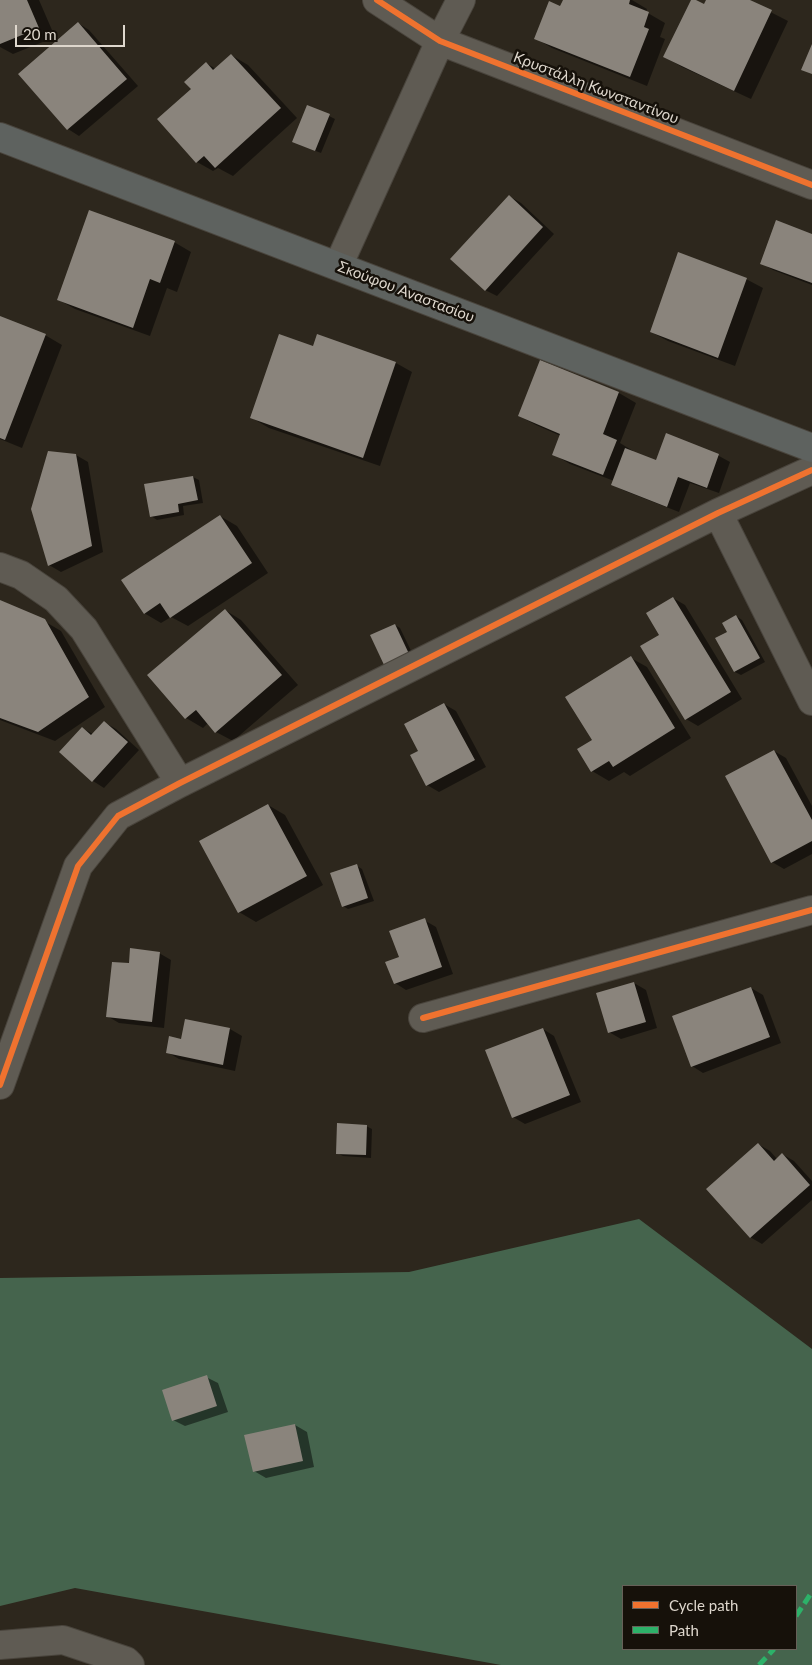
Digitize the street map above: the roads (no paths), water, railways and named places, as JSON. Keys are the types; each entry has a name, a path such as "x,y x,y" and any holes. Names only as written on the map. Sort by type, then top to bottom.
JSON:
{"main road":[{"name":"Σκούφου Αναστασίου","path":"0,137 812,448"}],"street":[{"name":"Κρυστάλλη Κωνσταντίνου","path":"378,0 440,41 812,185"},
{"path":"338,266 440,41 461,0"},
{"path":"0,1085 78,866 118,816 180,783 718,513 812,470"},
{"path":"718,513 812,701"},
{"path":"0,567 21,575 56,599 84,629 180,783"},
{"path":"423,1018 812,910"},
{"path":"0,1645 63,1640 130,1665"}]}
